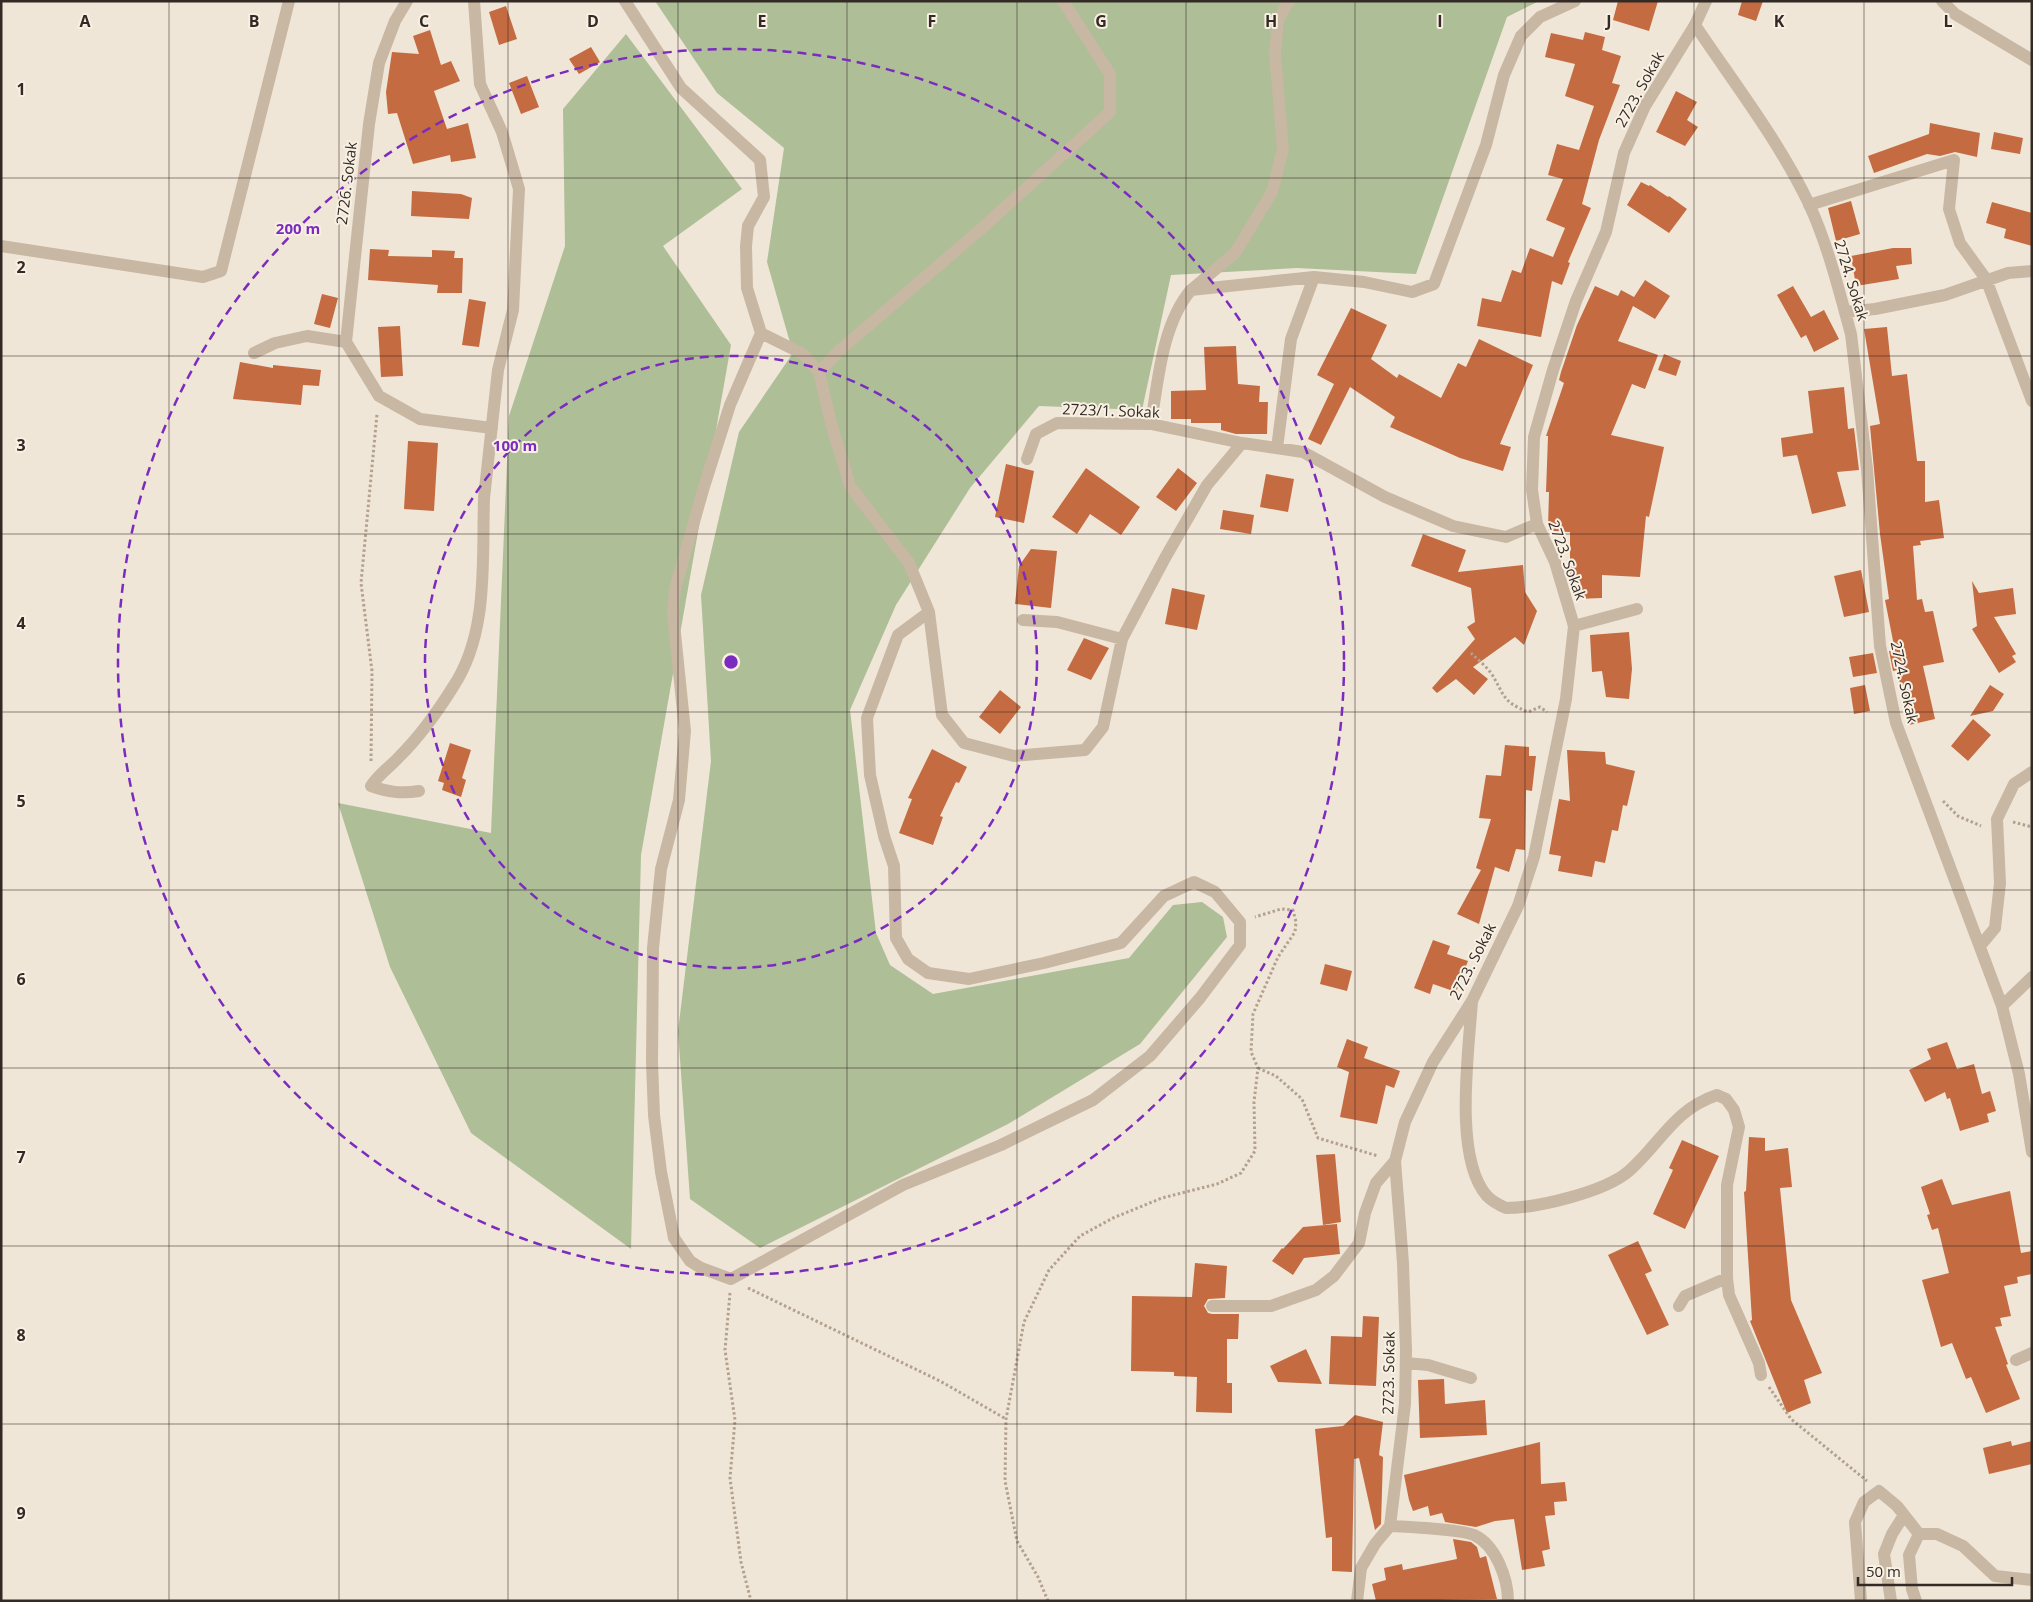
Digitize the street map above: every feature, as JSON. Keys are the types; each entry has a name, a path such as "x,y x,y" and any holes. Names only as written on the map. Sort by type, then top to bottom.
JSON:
{"street":[{"path":"1,246 203,277 221,271 289,1"},
{"name":"2726. Sokak","path":"346,342 369,124 379,63 395,20 407,1"},
{"path":"420,791 404,794 387,792 371,786 379,775 400,756 454,686 476,638 482,588 484,498 498,370 513,310 520,189 502,132 480,84 474,1"},
{"path":"625,1 681,88 760,160 764,197 748,226 746,246 747,288 762,333 730,405 702,490 675,589 673,614 684,731 679,800 661,869 653,948 652,1062 654,1115 661,1172 674,1238 690,1261 707,1271 731,1279 903,1185 1001,1145 1093,1100 1150,1056 1200,998 1240,946 1240,922 1215,892 1194,882 1164,896 1121,943 1044,963 969,979 928,973 908,959 896,938 894,866 870,775 868,718 898,635 929,612"},
{"path":"819,372 840,350 981,229 1110,112 1110,74 1063,1"},
{"path":"1151,424 1163,350 1183,300 1191,290 1235,253 1272,192 1283,149 1275,54 1278,20 1289,1"},
{"path":"1191,290 1314,277 1364,282 1412,292 1434,284 1486,144 1504,75 1521,36 1540,17 1576,1"},
{"name":"2723. Sokak","path":"1390,1526 1404,1413 1406,1363 1403,1262 1395,1160 1405,1122 1433,1062 1472,1001 1518,906 1534,857 1566,698 1574,626 1555,562 1537,524 1532,490 1534,437 1552,370 1576,301 1606,232 1624,153 1645,106 1694,25 1706,1"},
{"path":"1942,1 1955,14 2032,60"},
{"name":"2724. Sokak","path":"1694,25 1787,163 1809,205 1845,312 1851,334 1867,470 1880,646 1896,723 2002,1006 2019,1074 2032,1152"},
{"path":"1809,205 1954,160 1949,209 1960,242 1986,279 2032,402"},
{"path":"1845,312 1875,309 1945,295 1986,279 2008,273 2032,271"},
{"path":"2008,273 2032,278"},
{"path":"1277,448 1291,339 1314,277"},
{"path":"762,333 803,354 819,372 831,423 850,486 909,563 929,612 942,715 964,743 1014,756 1084,750 1103,727 1122,639 1207,485 1242,443"},
{"path":"254,353 275,343 307,336 346,342 378,396 420,419 492,428"},
{"name":"2723/1. Sokak","path":"1027,459 1036,434 1057,423 1151,424 1242,443 1303,452 1385,497 1453,526 1506,537 1537,524"},
{"path":"1574,626 1637,609"},
{"path":"1024,620 1057,622 1122,639"},
{"path":"1980,946 1995,928 2000,883 1996,819 2014,784 2032,772"},
{"path":"2002,1006 2032,977"},
{"path":"1472,1001 1466,1095 1467,1141 1472,1165 1486,1195 1506,1208 1521,1208 1588,1191 1608,1183 1628,1172 1684,1111 1700,1101 1717,1095 1726,1099 1734,1110 1738,1127 1727,1186 1727,1278 1730,1295 1759,1363 1761,1375"},
{"name":"2723. Sokak","path":"1212,1306 1271,1306 1316,1290 1334,1276 1359,1243 1365,1213 1376,1182 1395,1160"},
{"path":"1679,1306 1685,1296 1727,1278"},
{"path":"2016,1360 2032,1353"},
{"path":"1406,1363 1428,1365 1471,1378"},
{"path":"1861,1601 1855,1522 1864,1502 1879,1491 1904,1515 1919,1534"},
{"path":"1891,1601 1884,1554 1892,1534 1904,1515"},
{"path":"1358,1601 1361,1568 1375,1544 1390,1526 1474,1535 1486,1544 1497,1560 1506,1580 1508,1601"},
{"path":"1919,1534 1937,1534 1963,1546 1995,1576 2032,1580"},
{"path":"1916,1601 1912,1589 1909,1555 1919,1534"}],"path":[{"path":"371,786 372,671 360,583 378,396"},
{"path":"1471,653 1490,672 1499,692 1512,705 1528,712 1540,707 1561,723"},
{"path":"1917,781 1937,794 1958,816 1982,826 1996,819"},
{"path":"1048,1601 1038,1577 1018,1541 1004,1481 1006,1419 1024,1322 1050,1270 1080,1236 1113,1218 1162,1198 1217,1184 1241,1173 1254,1150 1254,1102 1258,1068 1251,1052 1253,1014 1278,957 1295,932 1296,922 1293,910 1281,909 1240,922"},
{"path":"1258,1068 1276,1076 1302,1099 1318,1138 1395,1160"},
{"path":"751,1601 741,1562 730,1478 735,1420 725,1350 731,1279 940,1381 1006,1419"},
{"path":"1761,1375 1791,1419 1879,1491"}],"green space":[{"path":"655,1 1539,1 1507,17 1416,274 1297,268 1171,275 1142,410 1039,406 970,488 896,605 850,710 876,933 890,965 933,994 1129,958 1173,905 1202,902 1223,917 1227,937 1140,1044 1008,1124 760,1248 690,1199 678,1031 711,761 701,595 739,432 793,353 767,262 784,148 717,93"},
{"path":"626,34 742,189 663,246 731,345 641,855 631,1249 471,1133 390,967 338,803 491,833 509,416 565,246 563,109"}],"building":[{"path":"1618,1 1658,1 1649,31 1613,20"},
{"path":"1742,1 1763,1 1756,21 1738,15"},
{"path":"506,6 517,39 499,45 489,12"},
{"path":"430,30 441,65 451,61 460,81 434,91 447,129 468,123 476,158 451,162 450,155 413,164 397,113 388,114 386,92 392,52 419,54 413,36"},
{"path":"1585,32 1605,37 1602,50 1621,56 1612,83 1620,85 1599,140 1582,204 1591,208 1568,262 1570,263 1562,285 1552,281 1541,337 1477,326 1482,298 1501,302 1512,270 1521,273 1530,248 1553,257 1565,228 1546,220 1563,179 1548,175 1557,144 1579,150 1594,106 1565,96 1575,64 1545,57 1551,33 1583,40"},
{"path":"591,47 600,62 579,74 569,59"},
{"path":"527,76 539,107 521,114 509,83"},
{"path":"1676,91 1697,102 1687,120 1698,127 1685,146 1656,132"},
{"path":"1930,123 1980,133 1977,157 1955,152 1940,156 1927,154 1874,173 1868,156 1929,134"},
{"path":"1994,132 2023,138 2020,154 1991,149"},
{"path":"1641,182 1669,196 1687,209 1669,233 1627,205"},
{"path":"412,191 461,194 472,198 469,219 411,216"},
{"path":"1851,201 1860,234 1836,241 1828,208"},
{"path":"1992,202 2032,213 2032,246 2004,238 2006,229 1986,223"},
{"path":"1893,248 1911,248 1912,264 1896,266 1899,279 1856,286 1851,256"},
{"path":"370,249 389,250 388,256 432,257 432,250 455,251 454,258 463,258 462,293 437,293 438,285 368,280"},
{"path":"1645,280 1670,296 1655,319 1633,306 1618,341 1658,355 1645,389 1632,384 1611,435 1664,447 1649,517 1646,516 1640,577 1602,575 1602,598 1576,599 1576,579 1570,579 1570,532 1549,531 1548,529 1549,492 1546,492 1548,436 1546,436 1564,383 1559,380 1561,372 1577,325 1595,286 1618,296 1621,290 1634,297"},
{"path":"1793,286 1811,317 1824,310 1839,339 1814,352 1806,335 1801,338 1777,295"},
{"path":"322,294 338,298 330,328 314,324"},
{"path":"469,299 486,302 479,347 462,345"},
{"path":"1351,308 1387,325 1371,359 1397,378 1399,374 1441,398 1458,363 1466,367 1479,339 1533,365 1500,444 1511,447 1503,471 1460,458 1390,427 1395,417 1350,387 1321,445 1308,439 1334,384 1317,375"},
{"path":"400,326 403,376 381,377 378,327"},
{"path":"1887,327 1892,376 1907,374 1917,461 1925,461 1925,502 1939,500 1944,538 1920,541 1921,545 1913,546 1917,600 1922,599 1925,612 1933,611 1944,662 1923,666 1935,719 1909,725 1897,670 1893,671 1889,651 1895,651 1885,600 1889,599 1880,534 1870,426 1880,424 1864,329"},
{"path":"1236,346 1238,384 1260,386 1259,402 1268,402 1267,434 1236,434 1221,430 1221,423 1191,423 1191,419 1171,419 1171,391 1206,390 1204,347"},
{"path":"1664,354 1681,361 1676,376 1658,370"},
{"path":"240,362 273,368 273,365 321,370 319,386 303,385 301,405 233,399"},
{"path":"1844,387 1848,429 1854,428 1859,470 1837,472 1846,506 1812,514 1797,455 1783,457 1781,438 1813,433 1808,391"},
{"path":"408,441 438,443 434,511 404,509"},
{"path":"1006,464 1034,471 1024,523 995,517"},
{"path":"1086,468 1140,507 1121,535 1090,514 1077,534 1052,517"},
{"path":"1178,468 1197,483 1176,511 1156,497"},
{"path":"1266,474 1294,479 1288,512 1260,507"},
{"path":"1223,510 1254,515 1251,534 1220,529"},
{"path":"1423,534 1466,550 1458,572 1523,565 1525,592 1537,611 1524,645 1515,637 1473,667 1488,679 1474,695 1456,679 1437,693 1432,688 1475,639 1467,627 1475,622 1471,588 1411,566"},
{"path":"1031,549 1057,551 1051,608 1015,604 1019,566"},
{"path":"1861,570 1869,612 1844,617 1834,576"},
{"path":"1972,581 1979,593 2013,588 2016,614 1994,617 2016,654 2012,656 2016,662 1999,673 1972,629 1977,626"},
{"path":"1172,588 1205,595 1197,630 1165,624"},
{"path":"1629,632 1632,669 1629,699 1606,697 1602,671 1592,672 1590,635"},
{"path":"1084,638 1109,648 1091,680 1067,670"},
{"path":"1873,653 1877,673 1853,677 1849,657"},
{"path":"1865,685 1870,711 1854,714 1850,688"},
{"path":"1990,685 2004,694 1993,711 1970,716"},
{"path":"1000,690 1021,707 1000,734 979,717"},
{"path":"1973,719 1991,735 1968,761 1951,746"},
{"path":"450,743 471,750 462,778 466,780 461,797 442,790 444,783 438,781"},
{"path":"1505,745 1529,747 1529,756 1536,756 1532,791 1526,790 1525,850 1516,849 1509,872 1495,867 1479,924 1457,914 1481,870 1476,868 1491,819 1479,818 1486,775 1501,776"},
{"path":"932,749 967,767 959,783 956,782 940,816 943,817 933,845 899,833 912,799 908,798"},
{"path":"1567,750 1605,752 1606,764 1635,771 1627,806 1623,805 1618,831 1612,830 1605,863 1595,861 1592,877 1558,871 1561,856 1549,854 1559,799 1570,801"},
{"path":"1433,940 1450,946 1447,954 1468,961 1456,992 1433,984 1430,994 1414,988"},
{"path":"1325,964 1352,971 1347,991 1320,984"},
{"path":"1347,1039 1368,1047 1364,1058 1400,1071 1394,1088 1386,1085 1377,1124 1340,1117 1349,1072 1337,1067"},
{"path":"1947,1042 1957,1069 1974,1064 1982,1094 1990,1091 1996,1111 1987,1114 1989,1122 1960,1131 1950,1098 1947,1099 1945,1092 1925,1102 1909,1070 1931,1059 1927,1049"},
{"path":"1749,1137 1765,1138 1765,1151 1788,1148 1792,1187 1780,1188 1791,1300 1822,1373 1804,1380 1811,1403 1787,1413 1750,1321 1752,1320 1744,1192 1746,1191"},
{"path":"1682,1140 1719,1156 1685,1229 1653,1214 1673,1170 1669,1168"},
{"path":"1335,1154 1341,1222 1323,1225 1316,1155"},
{"path":"1942,1179 1952,1205 2010,1191 2021,1253 2032,1251 2032,1274 2017,1277 2018,1283 2004,1286 2011,1316 2000,1318 2002,1326 1995,1327 2008,1364 2006,1365 2020,1399 1986,1413 1971,1377 1966,1379 1952,1343 1941,1347 1922,1280 1949,1273 1938,1228 1932,1230 1927,1215 1930,1214 1921,1187"},
{"path":"1337,1224 1340,1254 1304,1258 1293,1275 1272,1261 1303,1227"},
{"path":"1638,1241 1652,1271 1645,1274 1669,1325 1647,1335 1608,1255"},
{"path":"1195,1263 1227,1266 1225,1298 1208,1299 1204,1306 1208,1313 1239,1314 1238,1339 1227,1339 1227,1383 1232,1383 1232,1413 1196,1412 1197,1377 1174,1376 1174,1372 1131,1371 1132,1296 1192,1297"},
{"path":"1363,1316 1379,1317 1376,1386 1329,1384 1331,1336 1362,1337"},
{"path":"1306,1349 1322,1384 1278,1382 1270,1366"},
{"path":"1444,1379 1445,1404 1485,1400 1487,1435 1420,1438 1418,1380"},
{"path":"1355,1415 1383,1422 1379,1455 1383,1457 1381,1524 1375,1530 1359,1458 1354,1459 1352,1572 1332,1571 1332,1537 1326,1538 1315,1429 1343,1426"},
{"path":"2011,1441 2012,1446 2032,1441 2032,1464 1989,1474 1983,1448"},
{"path":"1540,1442 1541,1484 1565,1482 1567,1501 1554,1502 1555,1515 1545,1516 1550,1549 1542,1551 1545,1566 1522,1570 1514,1519 1495,1521 1476,1527 1445,1522 1442,1513 1430,1516 1428,1506 1413,1511 1404,1475"},
{"path":"1453,1539 1471,1542 1477,1547 1480,1558 1486,1556 1497,1599 1376,1601 1372,1584 1386,1580 1384,1568 1402,1564 1403,1570 1457,1559"}]}
